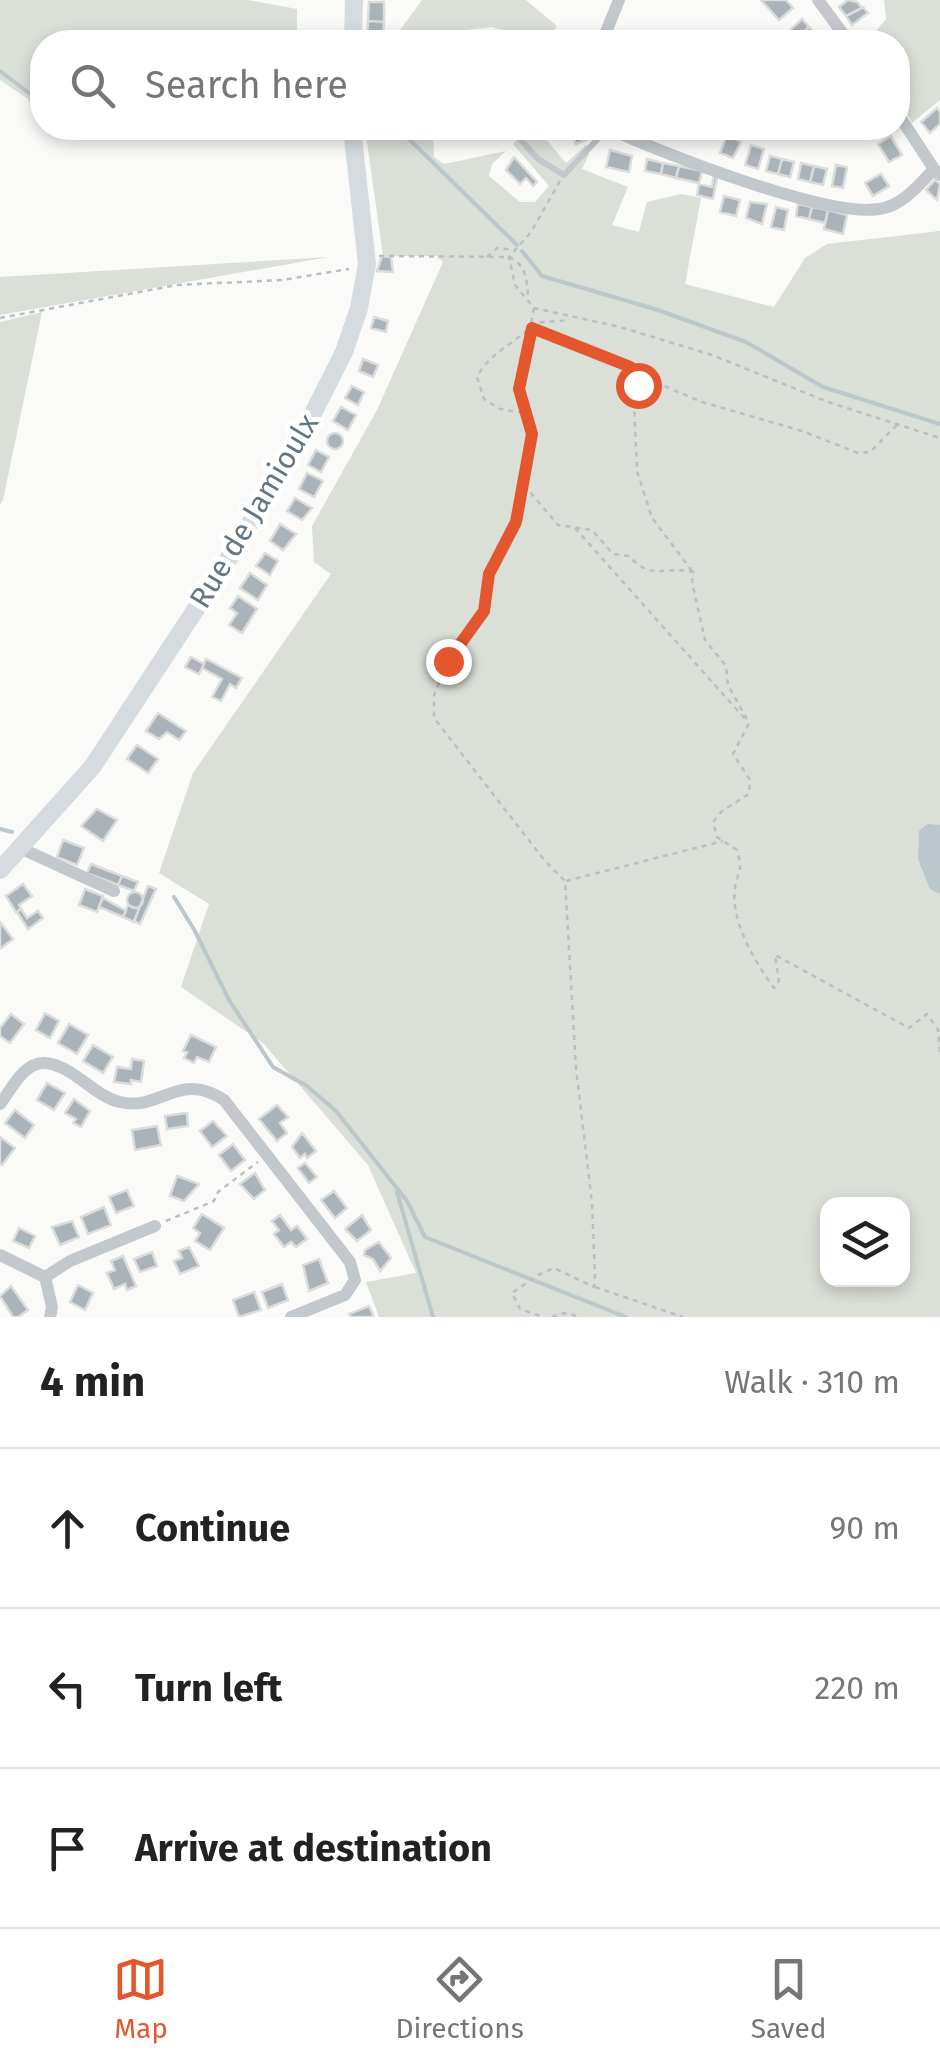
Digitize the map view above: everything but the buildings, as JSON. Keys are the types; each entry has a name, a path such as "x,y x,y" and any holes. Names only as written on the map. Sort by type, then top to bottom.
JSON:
{"street":[{"path":"353,30 354,0"},
{"path":"607,30 619,0"},
{"path":"818,0 840,30"},
{"path":"640,140 779,192 859,210 876,210 891,206 937,172 910,132"},
{"name":"Rue de Jamioulx","path":"0,870 93,766 293,454 344,352 359,308 367,264 353,140"},
{"path":"20,848 114,891"},
{"path":"0,1104 29,1066 42,1062 120,1102 144,1101 194,1086 210,1090 224,1100 350,1262 355,1280 346,1295 291,1317"},
{"path":"45,1277 70,1261 155,1226"},
{"path":"0,1255 45,1277"},
{"path":"45,1277 52,1307 50,1317"}],"lane":[{"path":"521,140 538,159 564,175 597,140"}],"path":[{"path":"0,318 177,285 282,280 367,264 379,256 509,257 531,232 564,175"},
{"path":"486,258 497,248 516,250"},
{"path":"509,257 516,285 528,296"},
{"path":"509,257 524,270 534,308 519,389 532,434 516,522 489,574 484,611 448,661 434,695 434,718 545,861 565,881 576,1068 592,1203 594,1286"},
{"path":"534,308 620,327 712,355 828,402 940,438"},
{"path":"526,413 500,409 484,399 477,377 486,360 519,340 533,325 576,319"},
{"path":"533,325 702,402 802,431 858,453 870,452 898,424"},
{"path":"655,382 638,385 634,403 637,470 652,518 693,572 705,640 726,666 728,685 749,723"},
{"path":"523,484 558,525 592,530 614,554 630,556 640,569 660,573 678,568 693,572"},
{"path":"574,527 749,723"},
{"path":"749,723 733,754 750,780 749,794 722,811 713,822 717,838 737,850 742,870 735,886 737,916 759,968 774,988 780,981 775,955 908,1028 926,1014 938,1030 940,1054"},
{"path":"565,881 723,841"},
{"path":"155,1226 214,1201 218,1192 268,1156"},
{"path":"544,1317 520,1309 512,1293 554,1268 684,1317"},
{"path":"552,1317 581,1317"}],"shaded area":[{"path":"0,0 248,0 297,9 297,30 30,30 30,103 0,80"},
{"path":"422,0 526,0 557,26 554,30 400,30"},
{"path":"884,0 940,0 940,100 912,123 910,30 877,30 886,19"},
{"path":"367,140 433,140 434,157 444,164 506,151 492,164 489,176 520,202 535,202 549,186 513,144 516,140 547,140 566,163 586,145 589,154 582,169 628,187 612,225 639,232 647,202 681,194 701,198 685,284 774,307 805,258 827,244 940,231 940,1317 379,1317 366,1282 416,1273 368,1165 263,1043 181,987 209,904 159,873 193,773 331,574 314,562 312,526 377,410 443,262 436,256 383,256"},
{"path":"329,257 0,315 0,277"},
{"path":"42,312 3,500 0,505 0,322"},
{"path":"928,824 940,825 940,894 930,889 918,859 919,831"}],"waterway":[{"path":"0,71 30,94"},
{"path":"410,140 517,245"},
{"path":"522,251 542,276 658,310 746,342 823,387 940,424"},
{"path":"0,829 12,832"},
{"path":"174,897 229,1000 273,1067 307,1086 336,1111 407,1201 425,1237 626,1317"},
{"path":"397,1192 433,1317"}],"route":[{"path":"448,661 484,611 489,574 516,522 532,434 519,389 532,328 628,366 655,382 638,385"}]}
